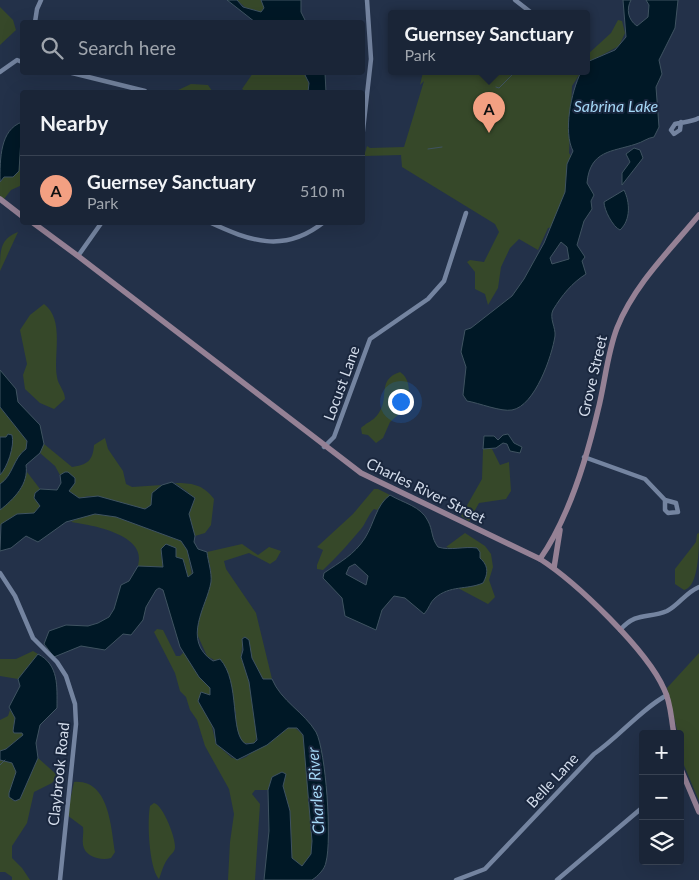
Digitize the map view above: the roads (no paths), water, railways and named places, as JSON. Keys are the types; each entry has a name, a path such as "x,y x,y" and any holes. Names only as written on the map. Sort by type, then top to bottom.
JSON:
{"street":[{"path":"35,20 41,0"},
{"path":"365,112 371,59 367,0"},
{"path":"515,0 528,10"},
{"path":"0,72 20,61"},
{"path":"80,75 141,90"},
{"path":"681,122 699,118"},
{"path":"0,199 20,214"},
{"name":"Locust Lane","path":"324,447 334,436 370,339 428,299 444,282 466,213"},
{"name":"Grove Street","path":"540,559 560,527 584,457 598,411 613,342 623,313 646,278 699,215"},
{"name":"Charles River Street","path":"36,225 324,447 361,473 384,486 540,559 554,568 620,630 654,671 667,695 673,730"},
{"path":"78,256 100,225"},
{"path":"216,225 250,240 275,242 302,236 319,225"},
{"path":"584,457 645,478 665,500"},
{"path":"554,568 560,527"},
{"name":"Claybrook Road","path":"0,573 15,596 33,638 53,658 66,676 76,713 60,880"},
{"path":"620,630 632,619 669,610 688,593 699,587"},
{"name":"Belle Lane","path":"456,880 485,869 594,754 609,744 652,704 667,695"},
{"path":"682,775 699,812"},
{"path":"557,880 639,810"}],"water":[{"path":"227,0 237,0 243,7 261,12 264,8 261,0 301,0 301,12 305,20 252,20"},
{"name":"Sabrina Lake","path":"623,0 631,0 629,14 637,26 648,17 649,5 646,0 678,0 675,28 659,60 662,74 656,87 659,127 654,137 611,151 597,158 589,172 587,183 594,195 591,201 592,209 584,221 577,245 585,257 582,261 586,274 576,281 553,310 555,336 541,379 528,400 512,410 496,409 467,401 463,395 466,367 461,352 465,330 471,328 512,296 544,243 565,192 567,164 573,151 570,143 568,123 571,101 577,80 580,75 590,75 590,61 615,50 626,37","holes":["561,242 567,247 569,259 552,264 550,258"]},
{"path":"305,75 325,75 326,90 308,90 309,83"},
{"path":"20,123 19,171 13,177 4,177 0,182 1,155 5,138"},
{"path":"634,148 640,150 643,158 622,185 622,173 630,162 626,154"},
{"path":"624,190 628,216 620,230 609,218 604,202"},
{"path":"0,370 16,389 18,402 40,425 44,444 40,453 26,465 23,485 0,510 0,484 8,476 18,457 26,449 27,441 0,407"},
{"path":"8,434 12,435 13,440 11,451 0,475 0,437 6,437"},
{"path":"508,434 514,443 522,447 520,453 510,451 507,444 503,443 496,448 483,449 484,436 494,436 498,440 503,435"},
{"name":"Charles River","path":"68,472 75,478 75,483 69,491 79,498 98,496 145,509 151,505 152,493 162,485 172,482 195,498 189,514 195,536 194,542 198,549 207,552 211,578 197,633 204,653 213,661 220,659 231,681 236,719 241,739 246,744 254,743 257,740 249,682 241,657 243,650 242,639 245,637 249,640 252,658 263,679 272,679 281,694 311,725 320,742 327,796 328,851 324,867 312,880 264,880 269,831 268,790 272,777 282,772 286,774 283,786 290,811 292,858 302,866 311,854 312,841 303,735 297,728 288,728 267,745 237,760 216,744 214,729 198,701 201,692 210,695 210,688 199,677 180,647 163,590 159,588 156,590 146,607 143,620 131,635 123,634 105,650 81,646 54,657 44,644 49,631 66,625 88,626 109,617 114,609 121,585 129,581 138,566 163,567 161,549 166,544 176,548 176,557 183,559 188,577 193,573 187,550 181,541 116,517 95,514 66,522 38,542 26,536 11,548 0,551 1,524 17,514 34,513 40,506 34,498 35,493 40,489 57,490 61,483 60,475"},
{"path":"390,495 421,512 428,521 438,547 447,549 477,548 487,573 483,583 453,589 441,594 433,600 424,614 405,598 394,596 382,610 376,630 345,616 342,598 323,578 324,573 346,558 361,544 385,499","holes":["355,564 368,576 366,585 346,574 349,567"]},
{"path":"38,654 50,664 53,670 57,684 57,708 40,725 36,743 38,758 20,799 15,801 9,797 9,793 16,772 12,763 0,760 0,751 6,749 23,735 13,731 15,718 9,707 20,686 18,679"}],"waterway":[{"path":"496,87 499,88 512,75"},
{"path":"428,149 442,147"},
{"path":"0,765 5,760"}],"place":[{"name":"Guernsey Sanctuary","path":"489,133"}]}
